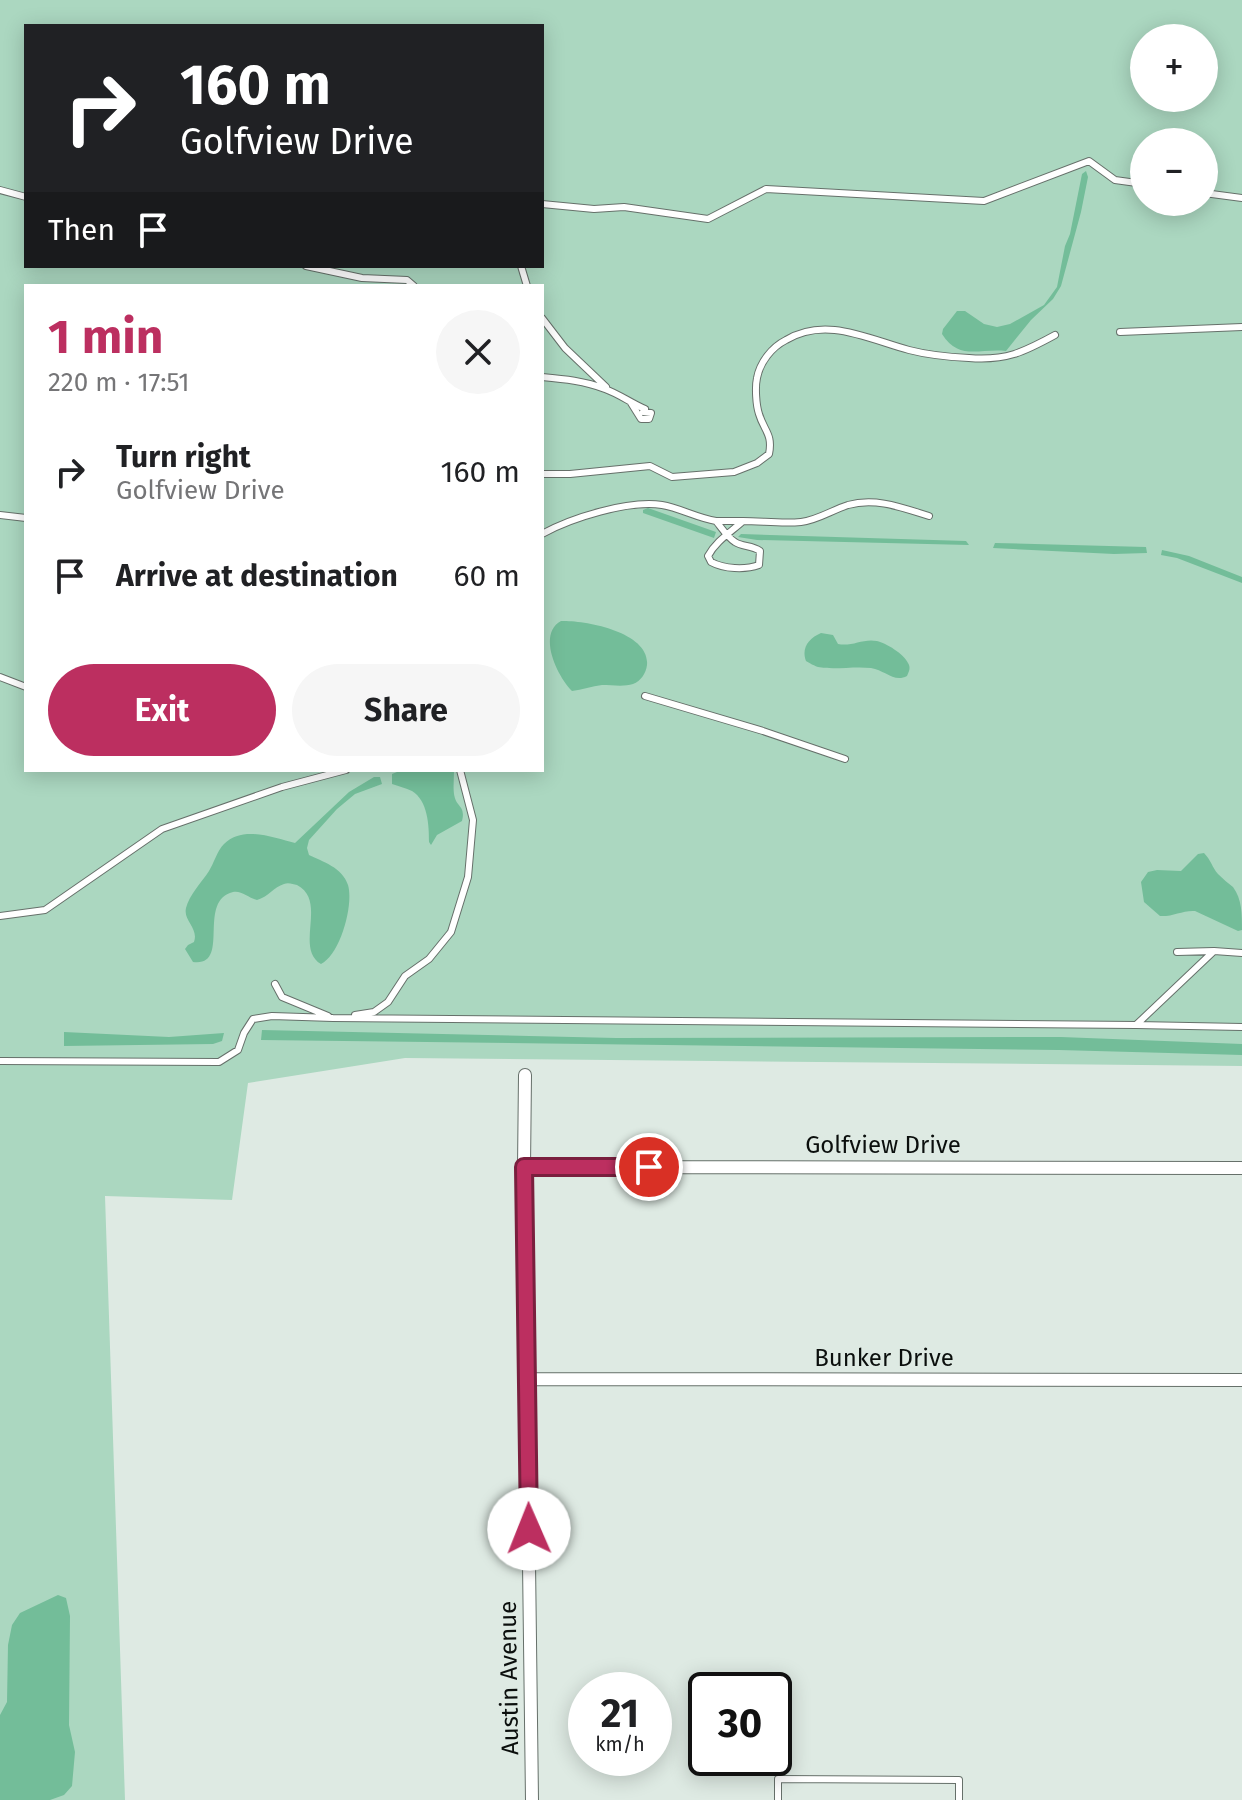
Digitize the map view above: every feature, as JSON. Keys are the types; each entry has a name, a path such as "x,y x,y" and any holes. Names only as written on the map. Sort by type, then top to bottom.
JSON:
{"street":[{"name":"Austin Avenue","path":"525,1075 532,1800"},
{"name":"Golfview Drive","path":"524,1167 1242,1168"},
{"name":"Bunker Drive","path":"527,1379 1242,1380"}],"lane":[{"path":"544,204 594,209 624,207 708,219 766,189 984,201 1089,161 1115,180 1130,182"},
{"path":"0,190 24,196"},
{"path":"1218,195 1242,198"},
{"path":"315,268 362,278 407,280 412,284"},
{"path":"544,321 565,348 609,390"},
{"path":"1120,332 1242,327"},
{"path":"544,474 650,466 672,477 734,472 757,463 769,454 771,443 759,414 757,377 776,345 811,330 854,333 910,350 970,359 1012,356 1055,335"},
{"path":"544,377 585,382 609,390 631,403"},
{"path":"544,533 613,508 644,504 664,505 716,521 799,522 865,502 883,502 929,516"},
{"path":"0,515 24,518"},
{"path":"716,521 728,535 736,544 757,547 760,551 759,565 751,568 717,565 708,556 711,551 728,535 743,521"},
{"path":"0,677 24,686"},
{"path":"645,696 845,759"},
{"path":"0,916 45,910 162,829 282,787 338,772"},
{"path":"275,984 282,997 333,1018 374,1012 388,1002 405,976 429,959 451,932 468,877 473,820 461,772"},
{"path":"1136,1025 1214,951"},
{"path":"1177,952 1242,953"},
{"path":"0,1061 219,1062 238,1050 253,1019 272,1016 1242,1027"},
{"path":"778,1800 778,1779 959,1780 959,1800"}],"shaded area":[{"path":"0,0 1242,0 1242,1066 405,1058 248,1083 232,1200 105,1196 125,1800 0,1800"},
{"path":"1086,171 1088,177 1081,212 1061,286 1053,299 1006,351 970,352 955,348 942,334 957,311 965,311 984,324 997,327 1010,324 1044,305 1057,287 1082,174"},
{"path":"648,508 716,532 714,538 643,513"},
{"path":"741,534 966,541 969,545 757,540 738,537"},
{"path":"995,543 1146,547 1147,553 993,548"},
{"path":"1162,550 1189,556 1242,577 1242,583 1161,555"},
{"path":"561,621 600,626 627,636 645,654 647,665 643,676 629,685 602,685 572,691 556,666 550,645 550,635"},
{"path":"821,633 833,635 838,644 872,640 885,644 906,660 910,668 907,676 894,677 871,668 824,668 806,661 805,648"},
{"path":"454,772 454,794 463,812 462,821 437,835 431,845 421,801 412,791 392,784 392,774"},
{"path":"374,777 380,777 382,784 355,794 309,840 309,855 337,869 348,885 349,905 344,929 328,959 321,964 313,957 310,947 310,902 306,892 297,885 287,883 257,900 236,892 222,898 214,919 210,954 204,961 193,962 185,949 194,942 195,937 186,908 224,844 232,838 249,834 295,843 349,792"},
{"path":"1204,853 1218,874 1236,892 1241,907 1242,930 1238,931 1195,911 1160,916 1144,902 1141,882 1148,872 1181,871 1198,854"},
{"path":"262,1030 616,1038 1061,1037 1242,1044 1242,1055 261,1040"},
{"path":"64,1032 169,1037 224,1033 222,1041 213,1044 64,1046"},
{"path":"58,1595 66,1598 70,1616 69,1725 75,1752 72,1786 64,1795 50,1800 0,1800 0,1715 7,1702 8,1645 12,1625 20,1613"}],"route":[{"path":"529,1529 524,1167 649,1167"}]}
